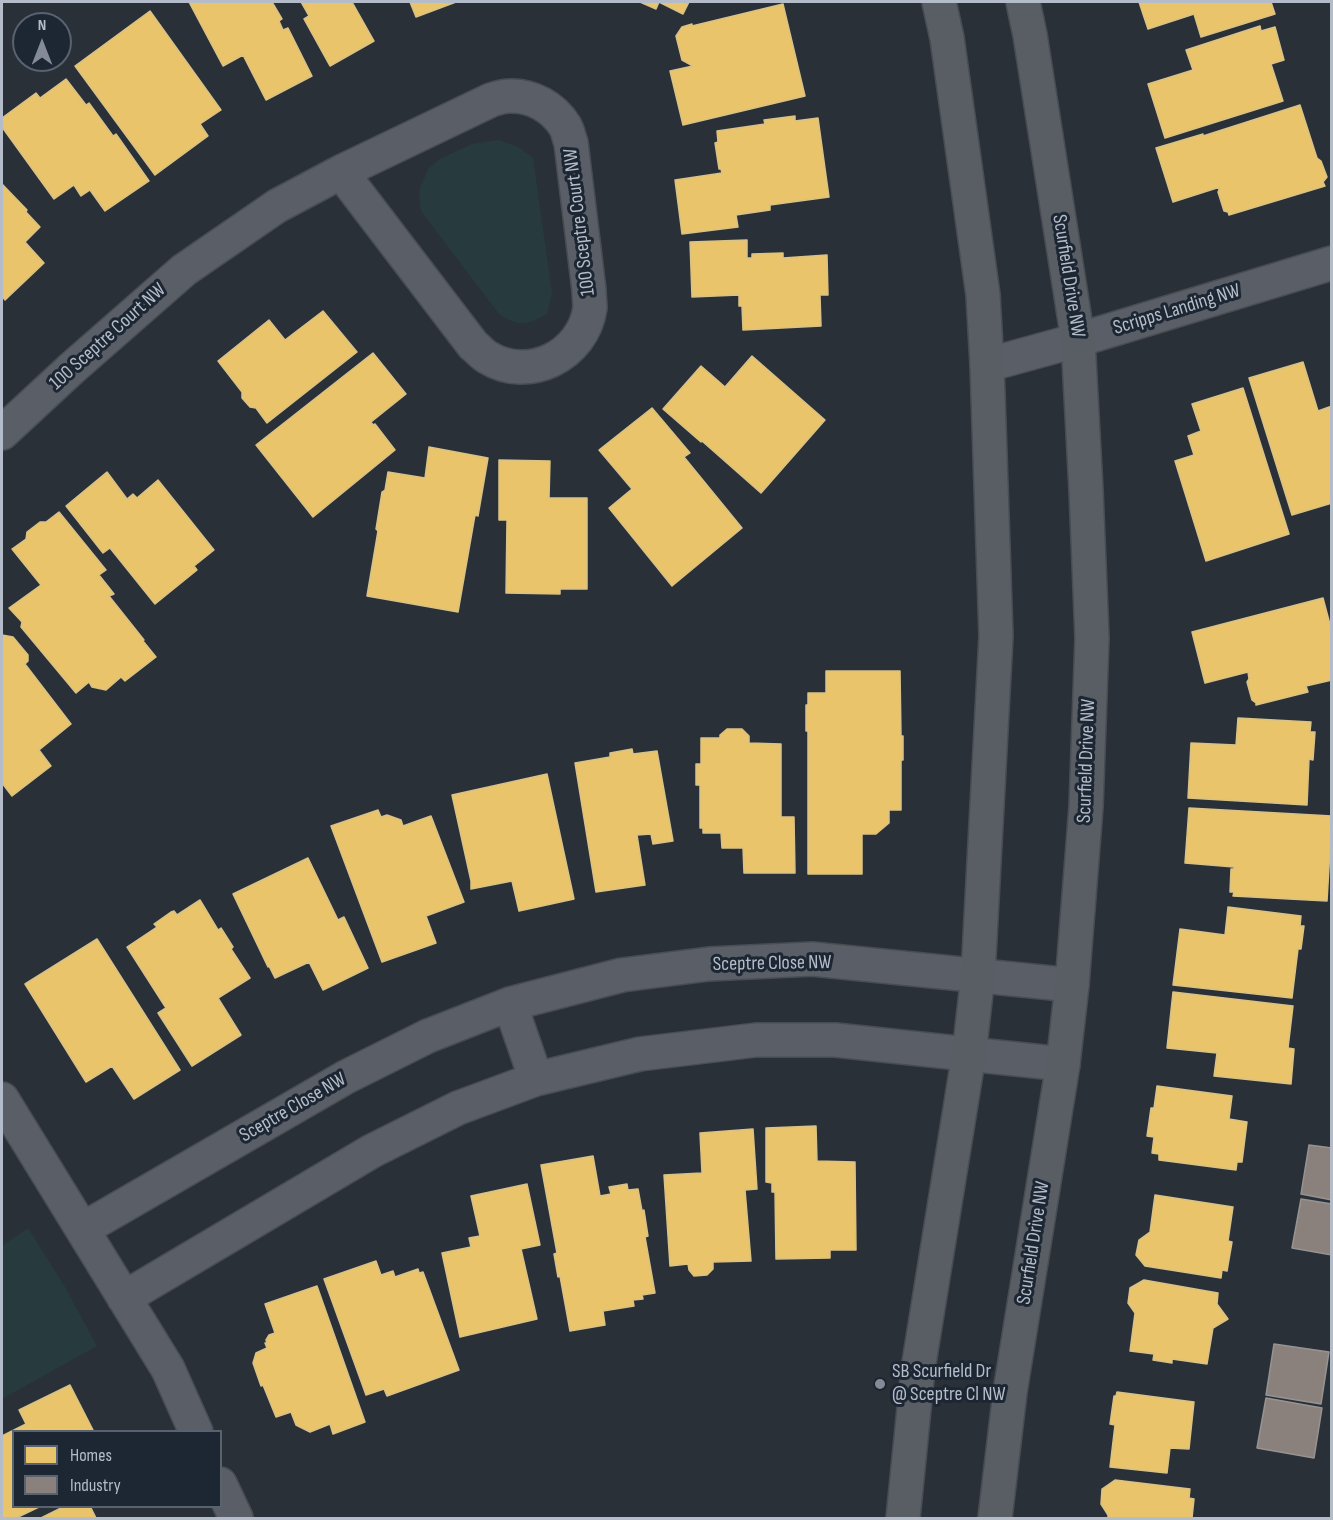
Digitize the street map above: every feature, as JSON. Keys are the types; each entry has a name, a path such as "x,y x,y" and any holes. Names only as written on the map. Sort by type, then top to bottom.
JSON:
{"street":[{"path":"903,1518 918,1369 969,1054 978,975 996,636 983,295 947,38 939,2"},
{"name":"Scurfield Drive NW","path":"995,1518 1010,1392 1063,1064 1072,985 1086,807 1092,638 1078,340 1023,2"},
{"name":"100 Sceptre Court NW","path":"2,433 184,270 277,206 341,172 491,100 508,95 527,97 556,114 566,128 571,143 590,308 577,340 564,354 546,363 527,367 507,365 489,358 473,345 341,172"},
{"name":"Scripps Landing NW","path":"987,365 1078,340 1332,263"},
{"name":"Sceptre Close NW","path":"83,1229 346,1077 428,1035 510,1004 622,975 710,964 812,959 1072,985"},
{"path":"510,1004 536,1078"},
{"path":"124,1298 372,1150 458,1107 536,1078 640,1054 756,1040 836,1040 1063,1064"},
{"path":"2,1099 168,1369 196,1430"},
{"path":"222,1488 236,1518"}],"green space":[{"path":"499,140 518,147 533,158 552,293 547,314 523,323 511,321 499,314 421,211 419,191 428,169 440,159 472,144"},
{"path":"28,1228 65,1287 97,1346 2,1399 2,1246"}],"building: Homes":[{"path":"189,2 272,2 282,19 279,21 283,30 288,28 312,76 266,100 243,55 223,66"},
{"path":"301,2 352,2 374,41 330,66 304,19 309,16"},
{"path":"410,2 456,2 416,17"},
{"path":"640,2 659,2 656,9"},
{"path":"659,2 689,2 683,14"},
{"path":"1139,2 1271,2 1275,14 1201,37 1194,14 1148,29"},
{"path":"783,4 805,96 683,125 670,71 693,66 682,60 676,36 682,27"},
{"path":"150,11 221,110 200,124 208,136 155,175 75,66"},
{"path":"1260,26 1261,31 1275,27 1284,60 1271,64 1283,101 1165,138 1148,84 1193,70 1186,50"},
{"path":"66,79 86,105 89,103 113,136 116,134 149,181 105,211 90,190 81,196 74,185 54,199 2,127 2,118 36,93 40,98"},
{"path":"1300,105 1317,158 1321,161 1327,177 1323,182 1325,186 1229,215 1224,211 1218,192 1220,187 1173,202 1156,148 1203,134 1203,136"},
{"path":"795,116 795,121 818,118 829,197 770,205 770,210 736,215 738,227 682,234 675,180 722,173 719,169 715,143 718,142 717,131 765,124 764,120"},
{"path":"2,184 40,227 25,242 44,263 5,300 2,296"},
{"path":"747,240 747,258 752,258 752,254 783,253 783,258 827,255 828,295 820,295 821,326 743,330 739,295 692,297 690,242"},
{"path":"323,311 357,352 267,423 256,408 250,407 242,398 242,392 218,361 269,320 285,340"},
{"path":"373,353 406,394 371,422 395,450 313,517 256,445"},
{"path":"752,356 825,420 761,493 663,409 701,366 725,387"},
{"path":"1303,362 1318,411 1332,406 1332,503 1292,515 1249,378"},
{"path":"1243,388 1289,534 1206,561 1175,461 1194,455 1188,436 1201,431 1192,404"},
{"path":"652,408 690,453 684,457 742,528 672,586 609,508 632,489 599,450"},
{"path":"429,447 488,458 478,516 475,515 458,612 367,596 382,492 385,490 388,472 425,478"},
{"path":"499,460 550,461 549,498 587,498 587,589 560,589 560,594 506,593 507,520 499,520"},
{"path":"107,472 127,499 133,494 137,498 158,480 214,550 194,566 197,570 155,604 110,548 103,553 66,506"},
{"path":"59,512 106,570 99,575 114,594 109,596 156,657 125,681 121,677 106,690 92,687 89,682 76,693 21,627 22,622 9,608 41,585 12,549 26,539 27,532"},
{"path":"1323,598 1332,632 1332,680 1306,686 1308,692 1256,705 1252,700 1247,682 1248,672 1205,683 1192,632"},
{"path":"2,635 13,637 28,655 28,661 25,664 71,724 39,750 51,766 12,796 2,783"},
{"path":"826,671 900,671 901,736 903,736 901,810 889,810 889,823 876,834 862,834 862,874 808,874 806,705 808,705 808,693 826,693"},
{"path":"1238,718 1311,722 1310,732 1315,732 1313,760 1309,759 1307,805 1188,798 1191,743 1236,745"},
{"path":"727,729 742,729 749,736 749,743 781,744 781,817 794,817 795,873 744,873 743,848 722,848 721,833 703,833 703,828 700,828 700,785 696,785 696,764 701,764 701,738 720,738 720,735"},
{"path":"632,749 633,754 657,751 673,841 653,844 651,834 637,835 645,885 596,892 575,763 610,757 610,753"},
{"path":"547,774 574,899 519,911 512,881 471,889 452,795"},
{"path":"1189,808 1332,816 1327,901 1233,896 1234,892 1230,892 1231,869 1234,867 1185,863"},
{"path":"378,810 381,817 387,815 401,820 403,826 431,816 464,902 426,916 436,943 382,962 331,826"},
{"path":"308,858 338,920 344,917 368,968 323,990 309,962 275,978 233,894"},
{"path":"200,900 218,930 221,928 233,947 231,949 250,978 218,998 241,1035 192,1066 158,1013 166,1008 127,947 157,927 154,924 171,912 174,911 177,915"},
{"path":"1228,907 1301,916 1300,926 1304,926 1301,949 1298,949 1292,998 1173,985 1180,929 1225,935"},
{"path":"97,939 180,1070 134,1099 112,1066 86,1082 25,984"},
{"path":"1173,992 1293,1006 1288,1048 1294,1049 1291,1084 1214,1076 1217,1053 1167,1048"},
{"path":"1157,1086 1232,1096 1229,1119 1247,1122 1242,1162 1237,1162 1236,1170 1159,1160 1159,1154 1152,1153 1154,1137 1147,1136"},
{"path":"816,1126 817,1161 855,1162 856,1250 830,1250 830,1258 776,1259 775,1192 772,1192 772,1183 766,1182 766,1128"},
{"path":"753,1129 757,1189 745,1190 751,1261 713,1262 713,1269 707,1275 694,1276 688,1264 670,1266 664,1175 702,1173 700,1133"},
{"path":"593,1156 600,1196 611,1194 609,1187 627,1184 628,1190 638,1189 642,1211 644,1210 648,1236 645,1237 655,1293 642,1295 643,1299 633,1300 634,1306 603,1311 605,1325 570,1331 560,1276 558,1277 554,1254 557,1253 541,1165"},
{"path":"527,1184 540,1245 521,1249 537,1319 460,1337 442,1253 471,1247 469,1238 480,1236 471,1196"},
{"path":"1155,1195 1233,1207 1228,1241 1232,1242 1227,1271 1222,1270 1221,1278 1145,1266 1136,1255 1139,1240 1150,1232"},
{"path":"376,1261 381,1275 393,1271 395,1277 418,1269 419,1273 423,1272 459,1370 387,1396 384,1389 366,1395 324,1279"},
{"path":"1144,1280 1218,1293 1217,1304 1228,1319 1213,1328 1207,1364 1172,1359 1172,1363 1153,1360 1154,1354 1130,1351 1135,1313 1128,1303 1130,1288"},
{"path":"317,1286 365,1422 333,1434 330,1424 310,1432 296,1425 291,1412 276,1417 253,1363 256,1353 267,1348 265,1343 269,1335 275,1333 265,1304"},
{"path":"70,1385 93,1430 14,1430 26,1424 19,1410"},
{"path":"1117,1392 1194,1402 1189,1449 1170,1448 1167,1473 1110,1467 1115,1425 1110,1424 1114,1396"},
{"path":"12,1431 12,1508 37,1508 16,1518 2,1518 2,1436"},
{"path":"1115,1480 1190,1489 1189,1498 1194,1499 1192,1518 1108,1518 1101,1504 1102,1489"},
{"path":"61,1508 91,1508 96,1518 41,1518"}],"building: Industry":[{"path":"1309,1145 1332,1148 1332,1200 1301,1194"},
{"path":"1301,1199 1332,1204 1332,1255 1292,1248"},
{"path":"1274,1344 1329,1352 1321,1404 1266,1395"},
{"path":"1266,1398 1322,1408 1314,1458 1257,1448"}],"place":[{"name":"SB Scurfield Dr @ Sceptre Cl NW","path":"880,1384"}]}
